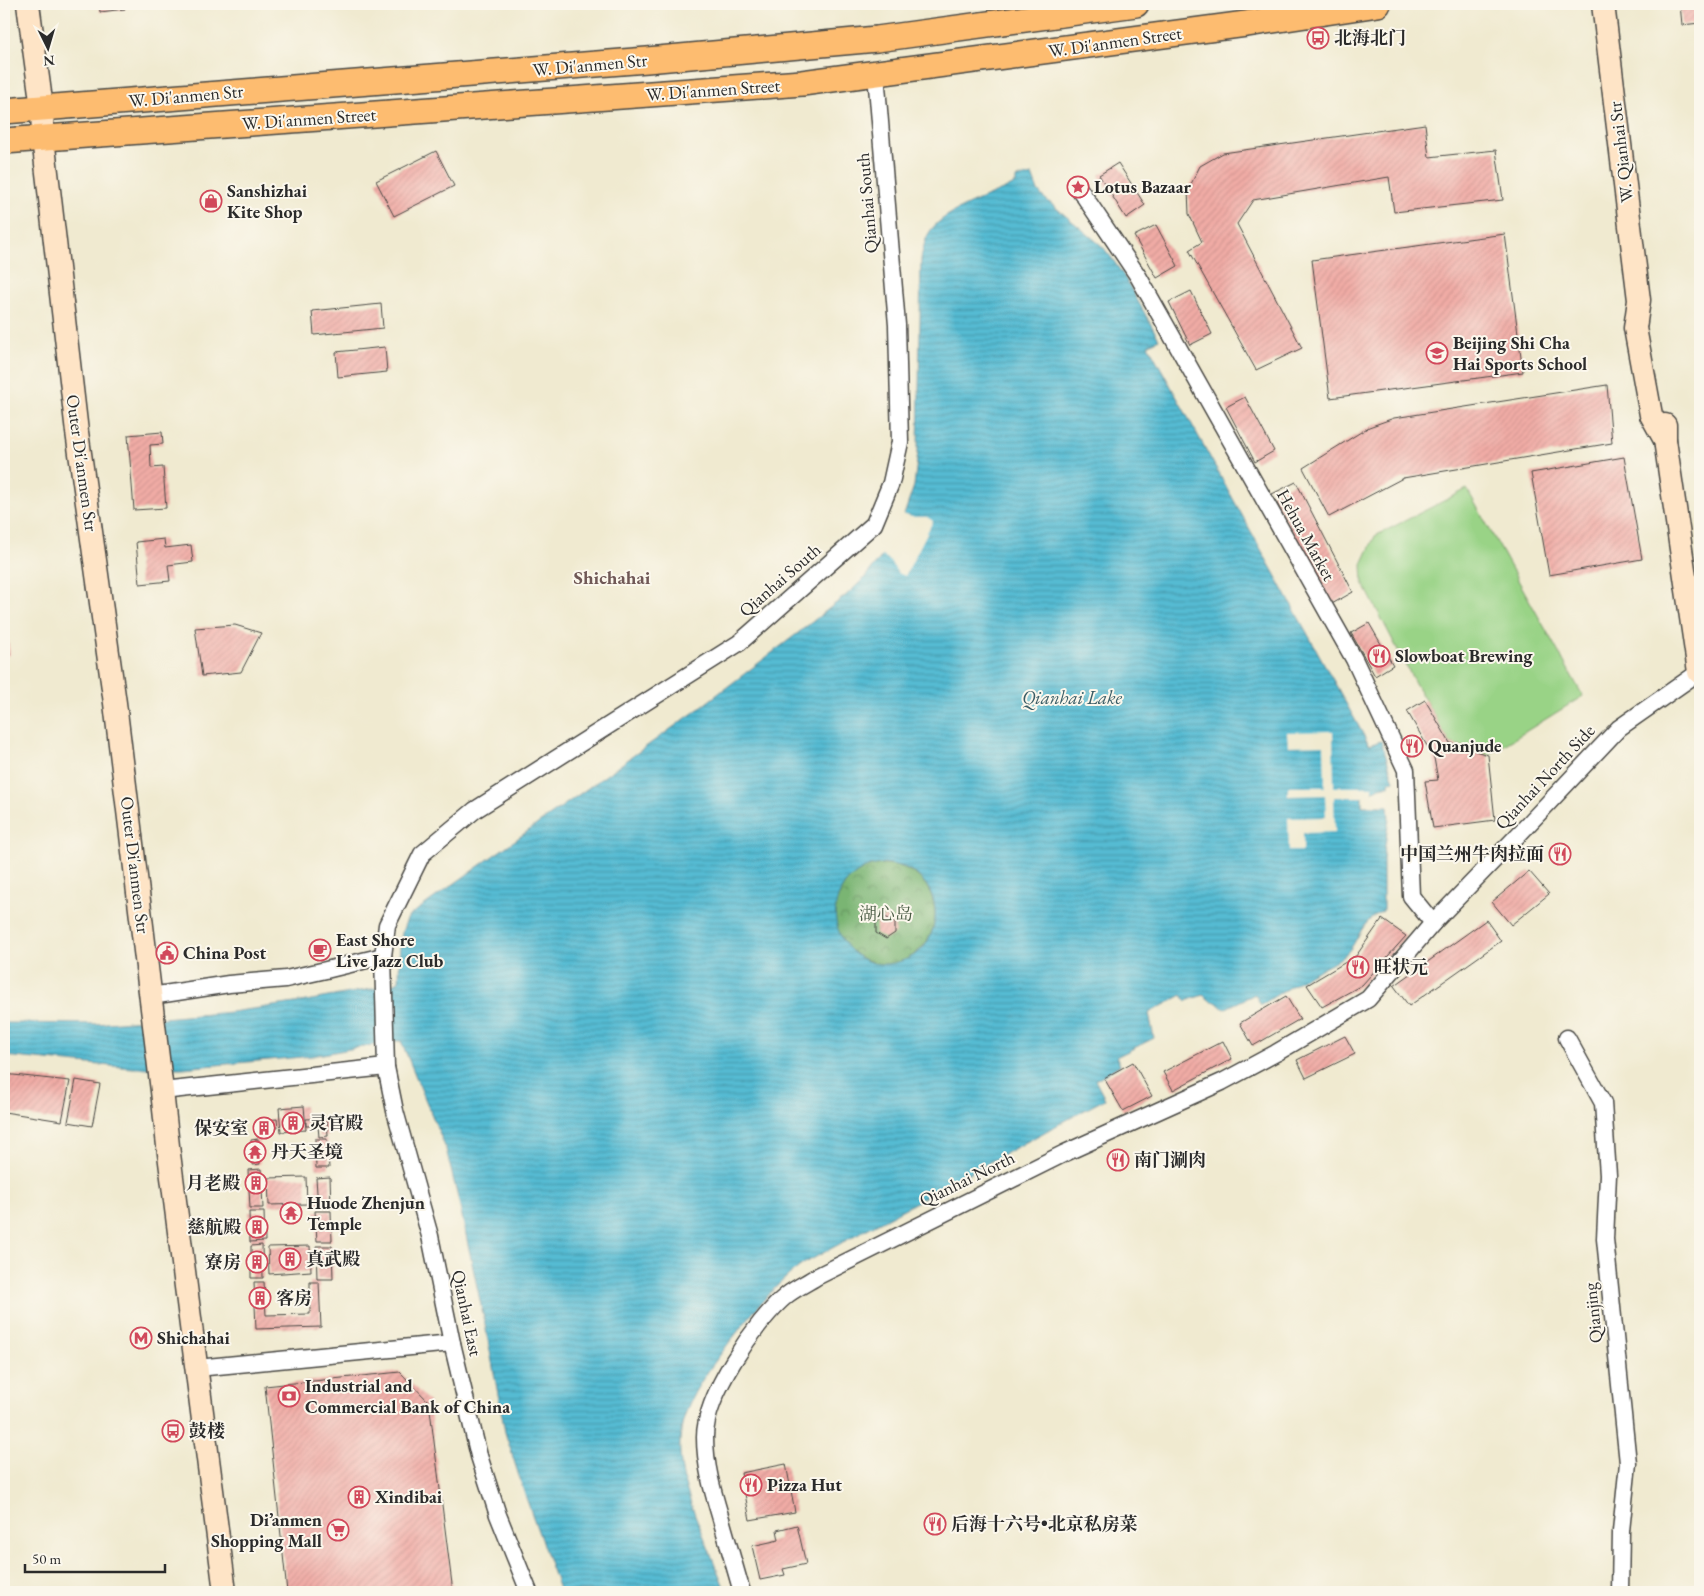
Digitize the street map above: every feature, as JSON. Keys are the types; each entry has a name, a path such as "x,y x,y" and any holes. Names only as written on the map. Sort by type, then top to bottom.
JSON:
{"main road":[{"name":"Outer Di'anmen Str","path":"28,4 42,108 43,138 77,432 113,693 225,1592"},
{"name":"W. Di'anmen Str","path":"4,111 647,60 857,41 1136,4"},
{"name":"W. Di'anmen Street","path":"4,141 802,83 1246,24 1378,4"},
{"name":"W. Qianhai Str","path":"1604,4 1639,300 1635,328 1651,415 1666,440 1700,671"}],"street":[{"name":"Qianhai South","path":"386,1067 383,956 387,925 422,854 475,810 739,643 874,524 891,483 900,442 897,325 876,74"},
{"name":"Hehua Market","path":"1078,187 1138,276 1358,668 1406,770 1411,896 1433,923"},
{"name":"Qianhai North Side","path":"1433,923 1619,728 1700,671"},
{"name":"Qianhai North","path":"742,1592 709,1477 705,1436 709,1412 726,1374 766,1316 787,1296 816,1277 1038,1166 1222,1082 1368,999 1433,923"},
{"path":"151,996 229,984 286,978 383,956"},
{"name":"Qianjing","path":"1567,1038 1603,1103 1608,1175 1605,1239 1628,1463 1621,1531 1620,1592"},
{"path":"162,1091 386,1067"},
{"name":"Qianhai East","path":"386,1067 407,1158 430,1236 452,1343 479,1456 498,1515 529,1592"},
{"path":"197,1368 452,1343"}],"green space":[{"path":"1467,489 1583,696 1488,755 1450,743 1415,683 1363,583 1362,564 1375,536"},
{"name":"湖心岛","path":"885,864 895,865 913,872 927,886 934,904 934,924 927,942 913,956 895,963 885,964 875,963 857,956 843,942 836,924 835,914 836,904 843,886 857,872 875,865"}],"water":[{"name":"Qianhai Lake","path":"1032,175 1038,191 1043,197 1102,246 1124,276 1159,339 1148,345 1369,745 1381,741 1394,781 1362,797 1362,806 1388,806 1389,819 1383,859 1383,911 1368,922 1348,952 1342,957 1261,1005 1255,994 1224,1009 1203,995 1186,1001 1182,995 1149,1013 1154,1038 1116,1057 1120,1065 1095,1080 1105,1099 803,1264 762,1301 728,1344 694,1393 686,1412 680,1443 682,1473 686,1488 726,1592 560,1592 524,1492 505,1432 485,1324 446,1149 401,1041 312,1056 183,1068 133,1068 4,1056 4,1023 96,1024 231,1012 295,1003 388,986 399,981 401,939 409,916 693,713 850,592 882,556 896,534 914,486 918,451 921,259 923,248 929,233 937,223 955,211 1016,183 1016,178","holes":["884,863 909,869 923,881 932,897 935,915 931,933 920,951 904,960 883,964 864,960 850,949 840,934 836,916 838,898 847,881 867,867"]}],"pier":[{"path":"902,514 912,517 927,517 933,521 905,576 898,573 888,559 880,554 894,533"},
{"path":"1333,731 1334,787 1372,787 1372,794 1367,797 1334,797 1335,832 1303,833 1303,851 1289,851 1288,818 1326,817 1325,795 1288,796 1288,787 1325,787 1324,745 1288,746 1287,732"}],"building":[{"path":"99,4 124,4 125,9 100,12"},
{"path":"1680,4 1700,4 1700,23 1682,25"},
{"path":"1425,124 1429,157 1496,150 1503,200 1394,212 1389,177 1253,200 1237,224 1302,348 1256,370 1189,250 1202,242 1189,214 1188,190 1200,166 1223,153"},
{"path":"436,151 454,186 394,216 376,181"},
{"path":"1118,163 1145,205 1126,218 1099,175"},
{"path":"1156,225 1178,266 1157,278 1134,236"},
{"path":"1505,234 1523,372 1330,398 1312,260"},
{"path":"1191,291 1212,334 1190,345 1169,302"},
{"path":"381,304 383,328 314,335 312,311"},
{"path":"385,347 387,372 338,377 336,352"},
{"path":"1607,385 1612,443 1403,478 1329,517 1303,468 1369,427 1394,418"},
{"path":"1245,397 1274,451 1255,462 1226,407"},
{"path":"162,432 163,444 150,445 151,468 163,467 166,508 134,510 128,435"},
{"path":"1624,457 1642,559 1549,575 1531,473"},
{"path":"1296,482 1353,592 1330,605 1272,494"},
{"path":"164,539 165,548 191,545 193,562 168,565 170,581 140,584 136,542"},
{"path":"4,614 10,655 4,656"},
{"path":"1369,623 1393,665 1375,676 1351,633"},
{"path":"235,625 261,633 241,672 202,676 195,628"},
{"path":"1425,700 1450,743 1488,755 1495,820 1433,828 1425,781 1438,780 1434,758 1407,711"},
{"path":"1529,871 1549,894 1511,925 1492,902"},
{"path":"885,917 895,922 895,933 886,939 876,933 876,923"},
{"path":"1382,919 1406,936 1362,985 1322,1007 1307,985 1356,956"},
{"path":"1486,920 1501,941 1409,1006 1394,986"},
{"path":"1286,996 1300,1019 1253,1046 1240,1023"},
{"path":"1345,1036 1355,1054 1306,1078 1297,1060"},
{"path":"1223,1041 1232,1059 1173,1090 1163,1072"},
{"path":"1133,1062 1152,1096 1123,1111 1104,1078"},
{"path":"4,1074 70,1081 62,1121 4,1112"},
{"path":"76,1080 100,1084 92,1126 68,1122"},
{"name":"灵官殿","path":"304,1106 306,1130 281,1132 279,1108"},
{"path":"327,1118 328,1136 319,1137 318,1126 306,1126 306,1119"},
{"name":"保安室","path":"277,1119 278,1127 264,1129 264,1136 257,1136 256,1121"},
{"name":"丹天圣境","path":"258,1139 260,1164 253,1165 251,1140"},
{"path":"315,1139 327,1139 329,1168 316,1168"},
{"name":"月老殿","path":"261,1169 263,1208 250,1208 248,1170"},
{"path":"306,1177 307,1204 269,1205 268,1178"},
{"path":"330,1177 331,1206 318,1207 316,1178"},
{"path":"315,1211 331,1211 332,1241 317,1241"},
{"name":"慈航殿","path":"249,1212 264,1212 265,1241 250,1242"},
{"name":"寮房","path":"262,1245 263,1278 251,1278 251,1246"},
{"name":"真武殿","path":"310,1246 311,1271 269,1274 268,1247"},
{"path":"316,1246 332,1246 333,1279 317,1279"},
{"name":"客房","path":"254,1282 264,1282 266,1315 310,1314 310,1282 319,1282 321,1327 256,1329"},
{"name":"Xindibai","path":"400,1372 429,1402 453,1592 287,1592 265,1386"},
{"path":"786,1464 795,1512 750,1520 741,1473"},
{"path":"797,1525 806,1564 783,1569 785,1575 760,1580 752,1546 779,1540 777,1530"}],"place":[{"name":"北海北门","path":"1318,38"},
{"name":"Lotus Bazaar","path":"1078,187"},
{"name":"Sanshizhai Kite Shop","path":"211,201"},
{"name":"Beijing Shi Cha Hai Sports School","path":"1437,353"},
{"name":"Slowboat Brewing","path":"1379,656"},
{"name":"Quanjude","path":"1412,746"},
{"name":"中国兰州牛肉拉面","path":"1560,854"},
{"name":"East Shore Live Jazz Club","path":"320,950"},
{"name":"China Post","path":"167,953"},
{"name":"旺状元","path":"1358,967"},
{"name":"灵官殿","path":"293,1123"},
{"name":"保安室","path":"264,1128"},
{"name":"丹天圣境","path":"255,1152"},
{"name":"南门涮肉","path":"1118,1160"},
{"name":"月老殿","path":"256,1183"},
{"name":"Huode Zhenjun Temple","path":"291,1213"},
{"name":"慈航殿","path":"257,1227"},
{"name":"真武殿","path":"290,1259"},
{"name":"寮房","path":"257,1262"},
{"name":"客房","path":"260,1298"},
{"name":"Shichahai","path":"141,1338"},
{"name":"Industrial and Commercial Bank of China","path":"289,1396"},
{"name":"鼓楼","path":"173,1431"},
{"name":"Pizza Hut","path":"751,1485"},
{"name":"Xindibai","path":"359,1497"},
{"name":"后海十六号•北京私房菜","path":"935,1524"},
{"name":"Di’anmen Shopping Mall","path":"338,1530"}],"district":[{"name":"Shichahai","path":"612,577"}]}
